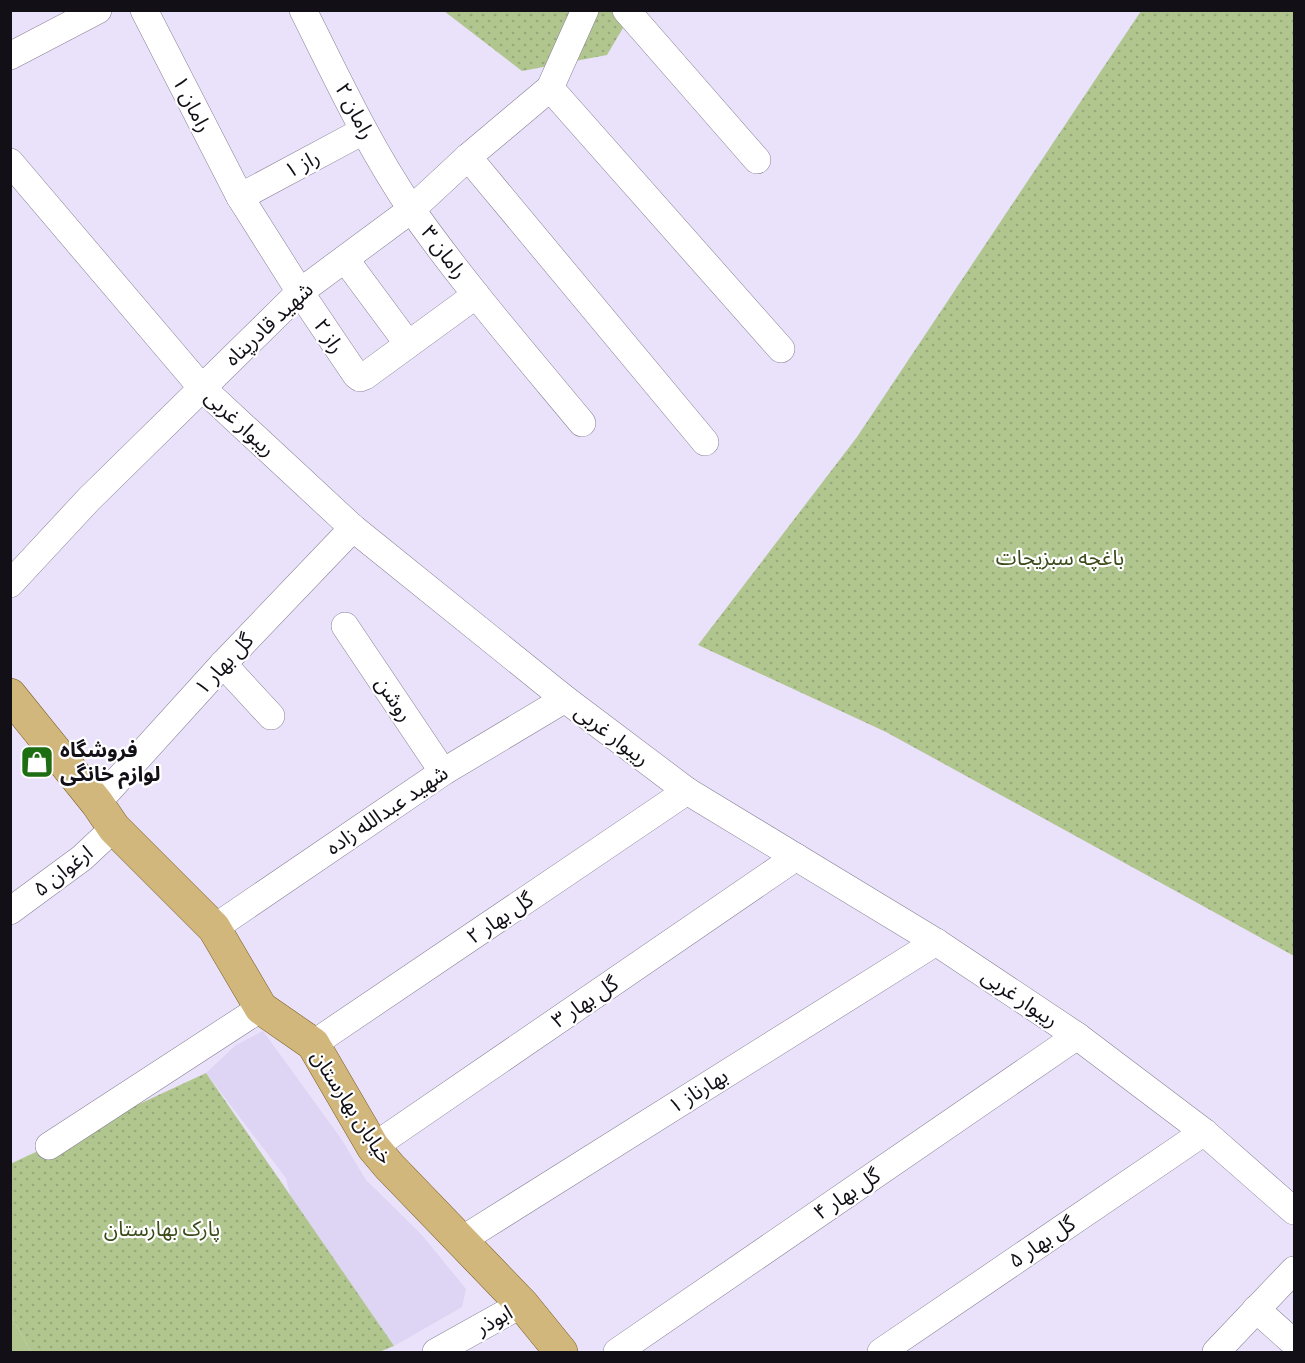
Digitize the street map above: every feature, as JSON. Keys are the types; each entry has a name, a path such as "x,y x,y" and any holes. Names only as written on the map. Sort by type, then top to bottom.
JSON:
{"main road":[{"name":"خیابان بهارستان","path":"10,695 106,816 214,928 261,1008 314,1044 373,1147 522,1304 561,1353"}],"street":[{"path":"10,56 98,10"},
{"name":"رامان ۱","path":"144,10 240,197 300,292"},
{"name":"رامان ۲","path":"303,10 363,131 412,209"},
{"path":"585,10 550,88 781,350"},
{"path":"626,10 757,160"},
{"name":"شهید قادرپناه","path":"10,584 89,499 300,292 412,209 468,157 550,88"},
{"name":"راز ۱","path":"240,197 363,131"},
{"path":"468,157 705,442"},
{"name":"ریبوار غربی","path":"10,162 202,388 353,528 565,699 687,791 936,942 1077,1036 1204,1132 1294,1210"},
{"name":"رامان ۳","path":"412,209 476,295 582,423"},
{"path":"345,259 408,344 476,295"},
{"name":"راز ۲","path":"300,292 360,378 408,344"},
{"name":"گل بهار ۱","path":"106,816 223,664 353,528"},
{"name":"روشن","path":"345,626 443,772"},
{"path":"223,664 271,716"},
{"name":"شهید عبدالله زاده","path":"214,928 443,772 565,699"},
{"name":"گل بهار ۲","path":"314,1044 687,791"},
{"name":"ارغوان ۵","path":"10,911 82,858 106,816"},
{"name":"گل بهار ۳","path":"373,1147 796,857"},
{"name":"بهارناز ۱","path":"460,1241 936,942"},
{"path":"49,1146 261,1008"},
{"name":"گل بهار ۴","path":"617,1353 1077,1036"},
{"name":"گل بهار ۵","path":"881,1353 1204,1132"},
{"path":"1216,1353 1294,1270"},
{"name":"ابوذر","path":"436,1353 522,1304"},
{"path":"1256,1309 1294,1343"}],"shaded area":[{"path":"263,1031 342,1140 366,1180 421,1234 466,1289 462,1307 394,1346 291,1198 286,1178 206,1073 236,1045"}],"green space":[{"path":"444,11 633,11 607,55 522,71"},
{"name":"باغچه سبزیجات","path":"1141,11 1294,11 1294,956 886,732 698,645 857,437"},
{"name":"پارک بهارستان","path":"206,1073 394,1346 379,1352 31,1352 11,1315 10,1164"},
{"path":"11,1315 31,1352 11,1352"}],"place":[{"name":"فروشگاه لوازم خانگی","path":"37,762"}]}
